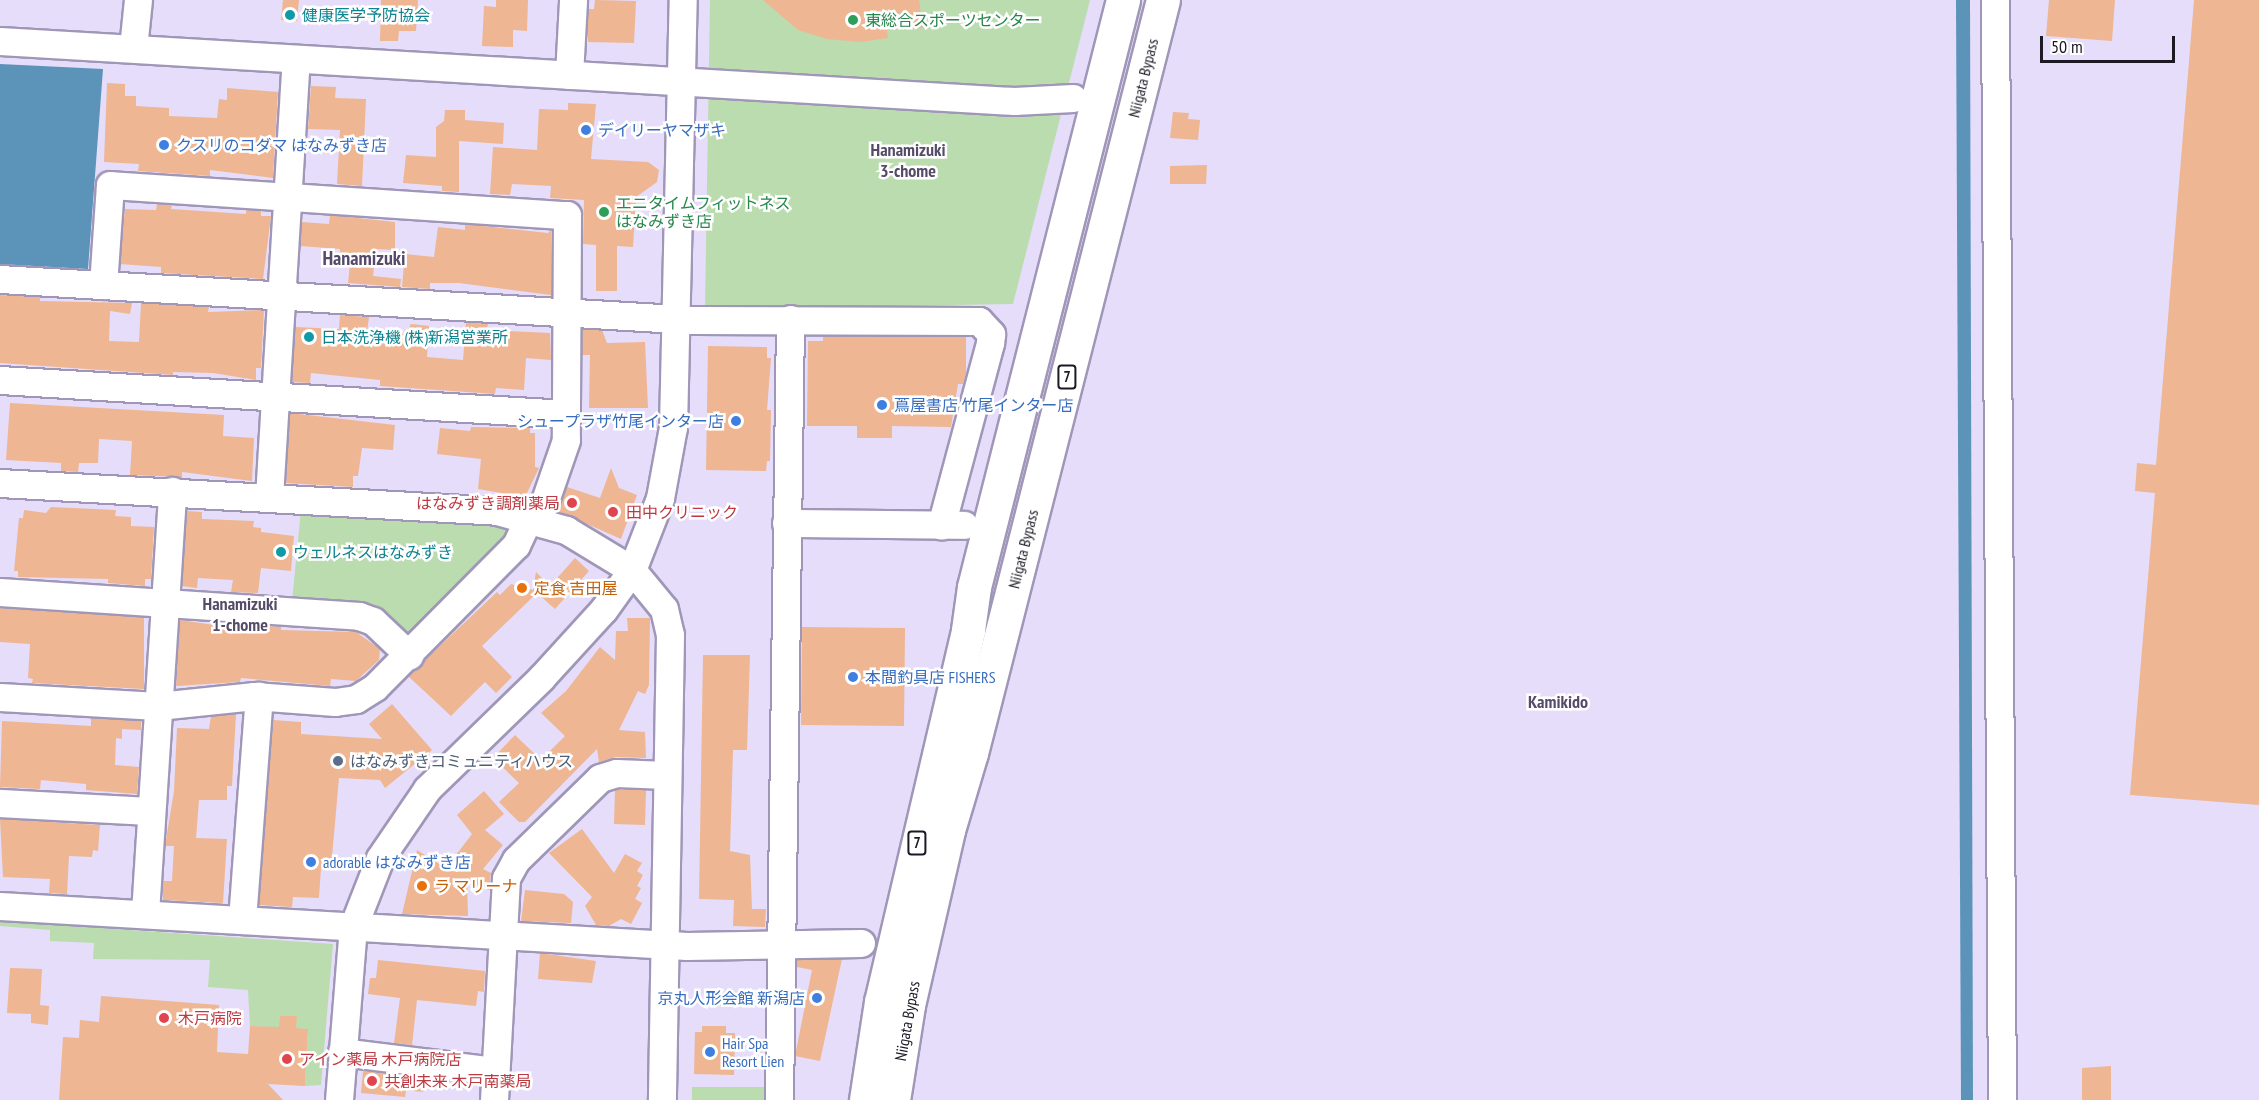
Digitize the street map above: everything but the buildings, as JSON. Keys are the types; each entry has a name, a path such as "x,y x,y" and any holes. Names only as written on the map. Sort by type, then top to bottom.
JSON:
{"highway":[{"name":"Niigata Bypass","path":"866,1100 883,990 968,630 974,587 1123,0"},
{"name":"Niigata Bypass","path":"893,1100 926,925 948,830 971,753 1163,0"},
{"path":"847,1100 897,859 954,627 974,587"},
{"path":"911,1100 925,1000 961,833 971,753"}],"street":[{"path":"133,48 138,0"},
{"path":"569,75 573,0"},
{"path":"339,1100 354,927 380,858 409,812 456,759 576,641 632,570 650,529 668,463 673,427 683,82 683,0"},
{"path":"1995,0 2002,1100"},
{"path":"0,41 1014,101 1073,98"},
{"path":"269,497 296,60"},
{"path":"0,697 158,706 259,696 335,702 356,699 375,687 409,655 516,545 532,521 566,440 567,215 110,185 103,285"},
{"path":"0,279 676,319 969,319 985,325 990,343 953,526 786,523"},
{"path":"779,1100 790,319"},
{"path":"0,381 566,414"},
{"path":"0,483 497,511 566,530 632,570 664,609 670,634 662,1100"},
{"path":"145,913 172,491"},
{"path":"0,592 359,616 373,621 409,655"},
{"path":"242,920 259,696"},
{"path":"494,1100 500,937 506,878 516,860 600,778 616,773 667,775"},
{"path":"0,803 150,811"},
{"path":"0,906 145,913 500,937 664,944 861,943"},
{"path":"342,1052 495,1071"}],"green space":[{"path":"710,0 1090,0 1013,304 705,309"},
{"path":"302,499 497,511 516,545 409,655 391,639 291,612"},
{"path":"0,921 333,944 321,1085 305,1086 308,1029 250,1026 248,990 208,987 210,960 93,959 94,943 50,941 50,930 0,926"},
{"path":"692,1087 770,1087 770,1100 692,1100"}],"water":[{"path":"1956,0 1970,0 1973,1100 1961,1100"},
{"path":"0,64 103,69 88,269 0,264"}],"place":[{"name":"健康医学予防協会","path":"290,15"},
{"name":"東総合スポーツセンター","path":"853,20"},
{"name":"デイリーヤマザキ","path":"586,130"},
{"name":"クスリのコダマ はなみずき店","path":"164,145"},
{"name":"エニタイムフィットネス はなみずき店","path":"604,212"},
{"name":"日本洗浄機 (株)新潟営業所","path":"309,337"},
{"name":"蔦屋書店 竹尾インター店","path":"882,405"},
{"name":"シュープラザ竹尾インター店","path":"736,421"},
{"name":"はなみずき調剤薬局","path":"572,503"},
{"name":"田中クリニック","path":"613,512"},
{"name":"ウェルネスはなみずき","path":"281,552"},
{"name":"定食 吉田屋","path":"522,588"},
{"name":"本間釣具店 FISHERS","path":"853,677"},
{"name":"はなみずきコミュニティハウス","path":"338,761"},
{"name":"adorable はなみずき店","path":"311,862"},
{"name":"ラ マリーナ","path":"422,886"},
{"name":"京丸人形会館 新潟店","path":"817,998"},
{"name":"木戸病院","path":"164,1018"},
{"name":"Hair Spa Resort Lien","path":"710,1052"},
{"name":"アイン薬局 木戸病院店","path":"287,1059"},
{"name":"共創未来 木戸南薬局","path":"372,1081"}],"district":[{"name":"Hanamizuki 3-chome","path":"908,161"},
{"name":"Hanamizuki","path":"364,258"},
{"name":"Hanamizuki 1-chome","path":"240,615"},
{"name":"Kamikido","path":"1558,702"}]}
